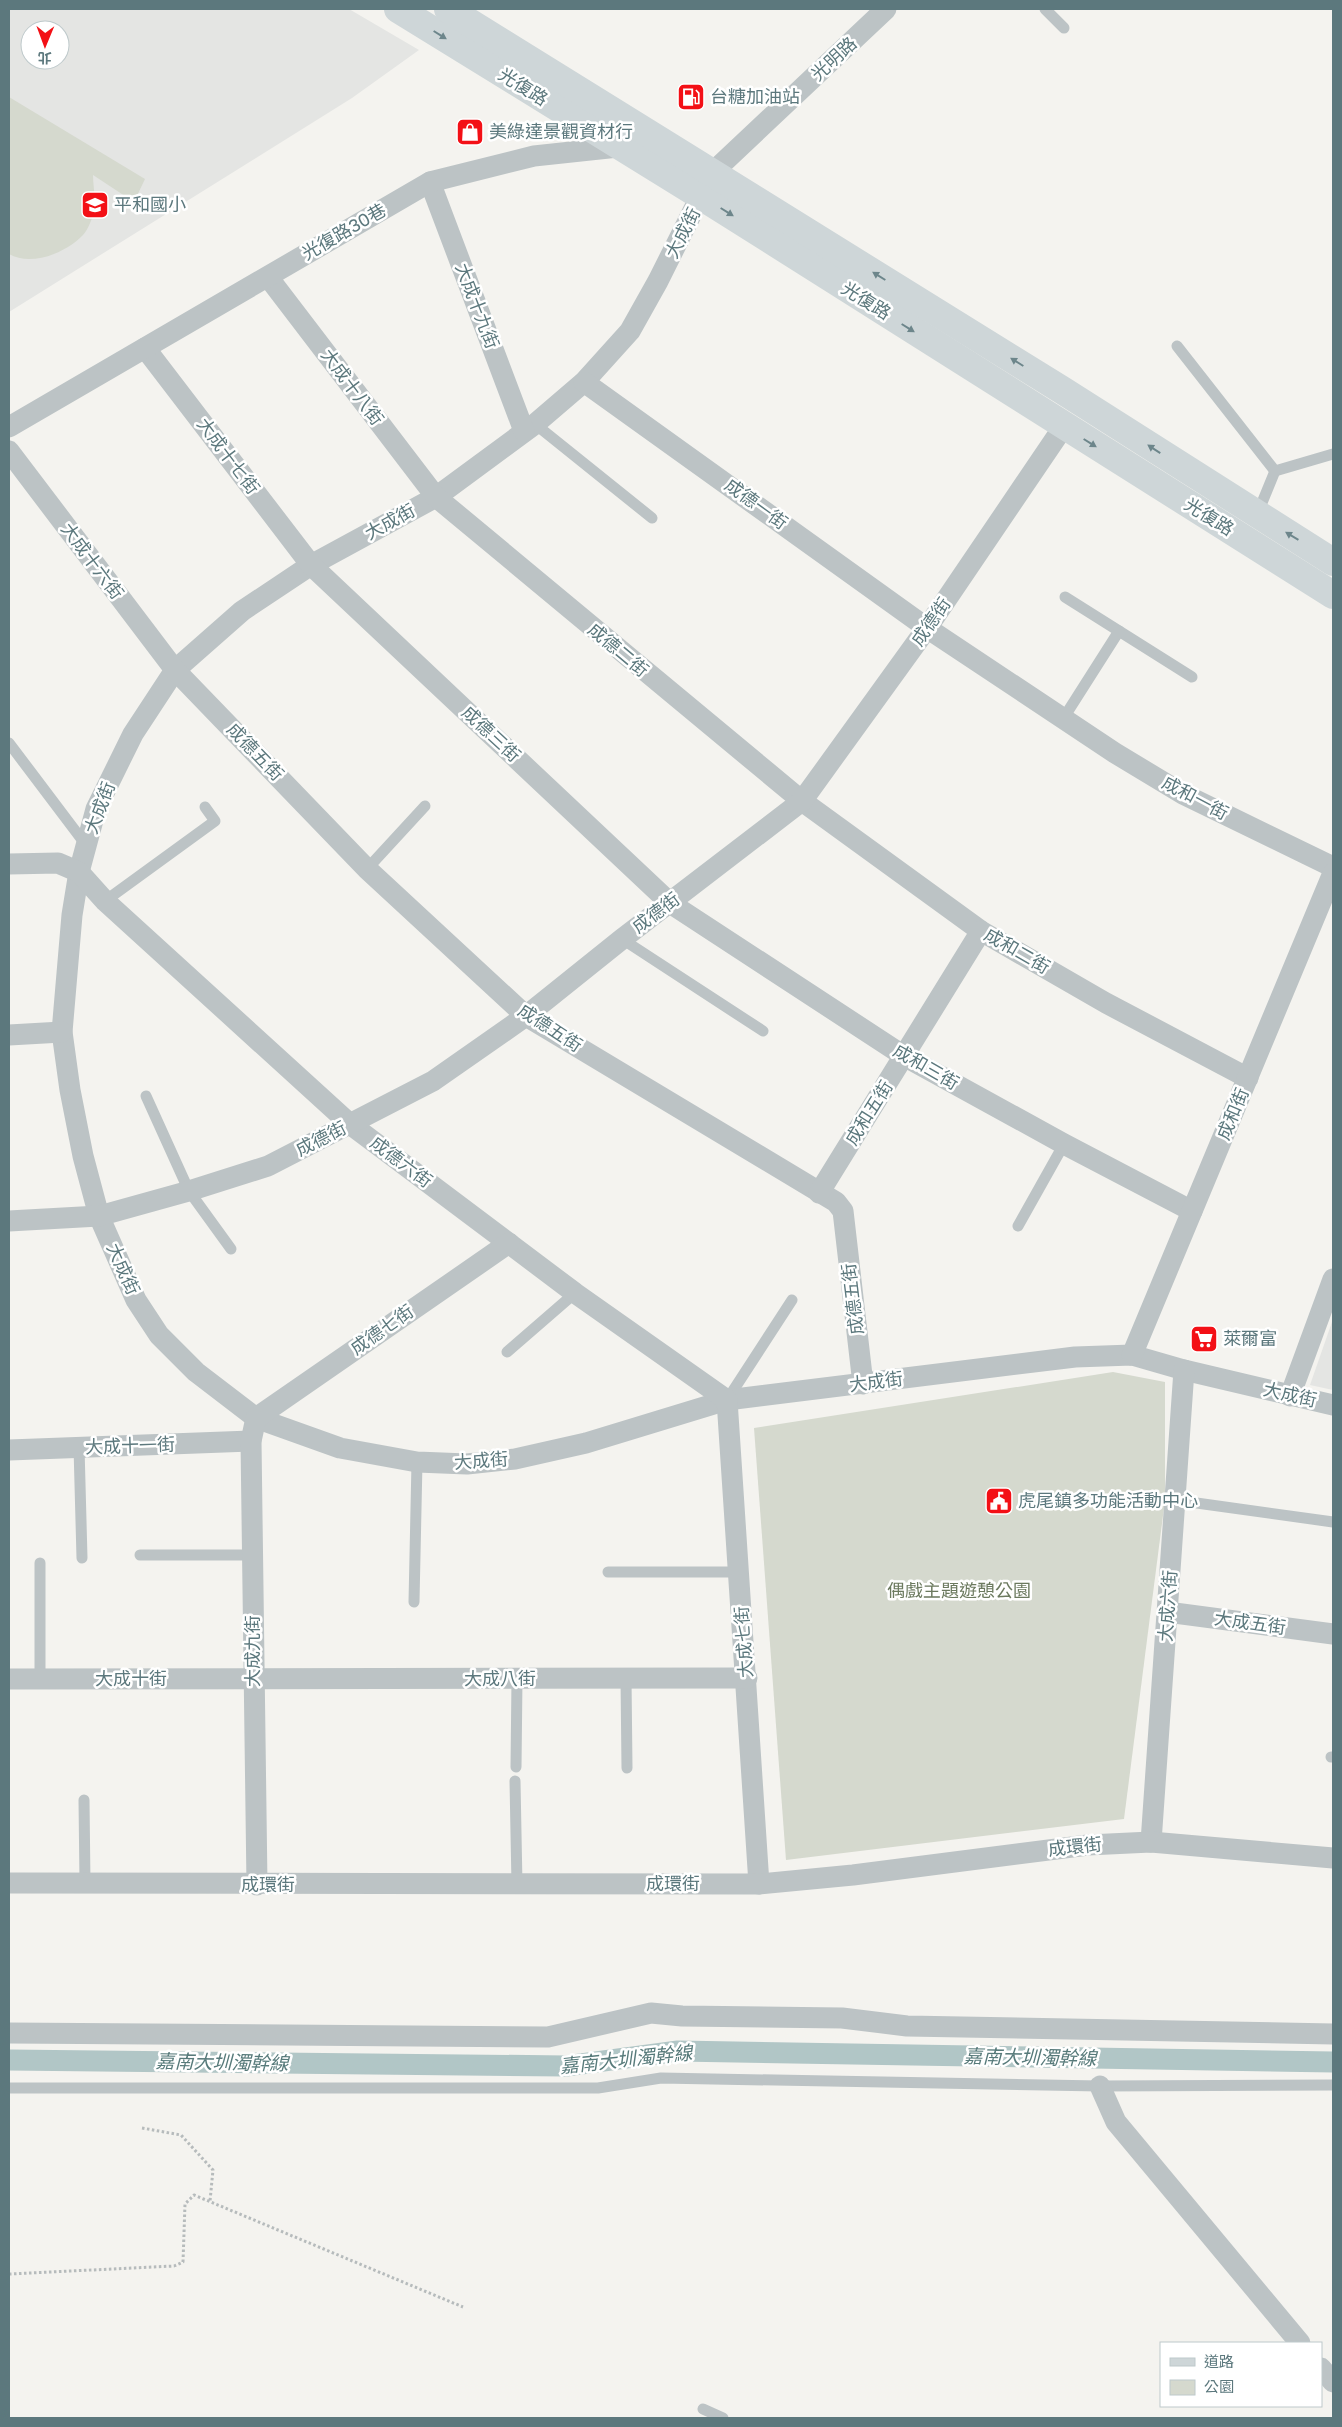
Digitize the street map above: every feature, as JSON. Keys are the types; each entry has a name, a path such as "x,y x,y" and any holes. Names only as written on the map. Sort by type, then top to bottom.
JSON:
{"main road":[{"name":"光復路","path":"398,9 618,147 707,185 1062,390 1333,562"},
{"name":"光復路","path":"448,9 1064,426 1333,595"}],"street":[{"name":"光明路","path":"707,185 886,9"},
{"name":"光復路30巷","path":"9,428 430,182 534,156 618,147"},
{"name":"大成十九街","path":"430,182 529,427"},
{"name":"大成街","path":"707,185 630,331 584,382 529,427 436,497 311,565 242,611 175,670 133,734 96,809 79,872 72,915 62,1032 70,1090 83,1156 99,1216 136,1300 159,1335 196,1372 256,1418 340,1448 417,1462 467,1464 516,1458 586,1443 727,1400 1075,1357 1132,1355 1184,1370 1333,1405"},
{"name":"大成十八街","path":"268,277 436,497"},
{"name":"大成十七街","path":"145,348 311,565"},
{"name":"成德一街","path":"584,382 928,628"},
{"name":"成德街","path":"9,1221 99,1216 189,1192 268,1166 432,1082 526,1016 622,939 802,801 928,628 1064,426"},
{"name":"大成十六街","path":"9,451 175,670"},
{"name":"成德二街","path":"436,497 802,801"},
{"name":"成德三街","path":"311,565 670,903"},
{"name":"成和一街","path":"928,628 1063,719 1183,794 1333,867"},
{"name":"成德五街","path":"175,670 367,869 526,1016 836,1202 843,1212 863,1384"},
{"name":"成和二街","path":"802,801 981,930 1106,1003 1248,1078"},
{"path":"9,864 58,863 79,872"},
{"name":"成德六街","path":"79,872 105,901 350,1124 576,1293 727,1400"},
{"name":"成和街","path":"1132,1355 1333,873"},
{"name":"成和三街","path":"670,903 904,1056 1064,1144 1192,1211"},
{"name":"成和五街","path":"819,1193 981,930"},
{"path":"9,1035 62,1032"},
{"name":"成德七街","path":"256,1418 509,1243"},
{"path":"1290,1396 1333,1279"},
{"name":"大成六街","path":"1151,1842 1184,1370"},
{"name":"大成七街","path":"727,1400 740,1572 759,1884"},
{"name":"大成九街","path":"256,1418 251,1442 252,1679 256,1885"},
{"name":"大成十一街","path":"9,1450 251,1442"},
{"name":"大成五街","path":"1167,1612 1333,1634"},
{"name":"大成八街","path":"252,1679 746,1678"},
{"name":"大成十街","path":"9,1679 252,1679"},
{"name":"成環街","path":"9,1884 759,1884 853,1875 1088,1845 1151,1842 1333,1858"},
{"path":"9,2033 548,2037 651,2014 842,2018 907,2026 1333,2034"},
{"path":"1100,2086 1116,2122 1299,2342"},
{"path":"1322,2369 1333,2382"}],"lane":[{"path":"1045,9 1064,28"},
{"path":"1177,346 1275,471"},
{"path":"529,427 652,518"},
{"path":"1275,471 1333,454"},
{"path":"1258,515 1275,471"},
{"path":"1065,597 1192,677"},
{"path":"1063,719 1119,631"},
{"name":"大成街","path":"9,743 86,845"},
{"path":"367,869 425,806"},
{"path":"105,901 215,821 205,807"},
{"path":"622,939 763,1031"},
{"path":"146,1096 189,1192 231,1249"},
{"path":"1018,1226 1064,1144"},
{"path":"507,1352 576,1293"},
{"path":"727,1400 792,1300"},
{"path":"78,1447 82,1558"},
{"path":"414,1602 417,1462"},
{"path":"1175,1500 1333,1522"},
{"path":"140,1555 252,1555"},
{"path":"40,1563 40,1679"},
{"path":"608,1572 740,1572"},
{"path":"516,1766 517,1678"},
{"path":"626,1678 627,1768"},
{"path":"515,1781 517,1885"},
{"path":"84,1800 85,1883"},
{"path":"9,2088 598,2088 661,2078 1100,2086 1333,2085"},
{"path":"703,2409 723,2418"}],"path":[{"path":"142,2128 181,2135 214,2170 210,2202"},
{"path":"9,2274 174,2266 183,2262 185,2204 194,2195 463,2307"}],"shaded area":[{"name":"平和國小","path":"9,9 349,9 419,50 352,98 9,312"},
{"path":"1333,1319 1333,1390 1310,1385"}],"green space":[{"path":"9,97 145,179 134,202 93,175 94,210 85,233 76,242 48,256 27,259 9,254"},
{"name":"偶戲主題遊憩公園","path":"1113,1372 1165,1382 1165,1500 1124,1819 786,1860 754,1428"}],"waterway":[{"name":"嘉南大圳濁幹線","path":"9,2060 566,2066 678,2051 1333,2062"}],"place":[{"name":"台糖加油站","path":"691,97"},
{"name":"美綠達景觀資材行","path":"470,132"},
{"name":"平和國小","path":"95,205"},
{"name":"萊爾富","path":"1204,1339"},
{"name":"虎尾鎮多功能活動中心","path":"999,1501"}]}
